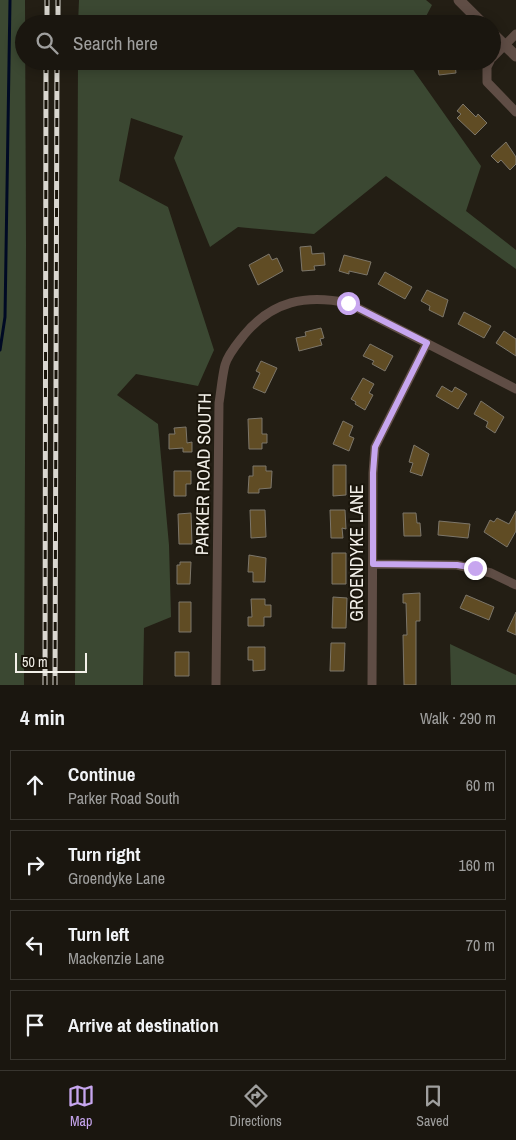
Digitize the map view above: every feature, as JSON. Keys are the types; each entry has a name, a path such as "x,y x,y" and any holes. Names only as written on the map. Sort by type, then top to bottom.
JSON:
{"street":[{"path":"459,0 474,15"},
{"path":"501,49 516,34"},
{"path":"501,41 516,56"},
{"path":"487,70 487,82 516,112"},
{"name":"PARKER ROAD SOUTH","path":"216,685 219,403 226,363 252,324 268,312 284,304 306,299 326,298 348,303 516,389"},
{"name":"GROENDYKE LANE","path":"372,685 373,473 375,447 427,343"},
{"path":"373,564 457,565 491,573 516,584"}],"green space":[{"path":"0,0 25,0 25,15 15,15 15,70 25,70 24,685 0,685"},
{"path":"79,0 426,0 432,5 427,15 78,15"},
{"path":"78,70 413,70 481,166 466,211 516,250 516,269 386,176 314,234 238,227 210,247 174,158 183,136 131,118 119,181 168,207 214,350 198,386 136,374 117,395 158,424 169,545 171,617 144,628 143,685 75,685"},
{"path":"450,644 516,675 516,685 451,685"}],"building":[{"path":"438,70 456,70 456,73 439,75"},
{"path":"463,104 476,117 478,114 487,123 475,135 457,118 461,114 457,111"},
{"path":"506,142 516,157 516,164 510,170 501,160 498,163 491,156"},
{"path":"311,246 312,254 324,253 325,265 314,266 315,270 302,271 300,247"},
{"path":"269,254 272,260 277,258 283,271 258,285 249,265"},
{"path":"344,255 371,262 367,275 349,271 349,274 339,271"},
{"path":"385,272 412,287 405,299 378,284"},
{"path":"427,290 448,300 443,317 429,310 430,306 421,301"},
{"path":"464,312 491,326 484,338 458,324"},
{"path":"321,328 324,338 320,339 322,345 299,351 296,338 306,336 305,332"},
{"path":"504,331 516,339 516,356 496,343"},
{"path":"370,344 393,356 385,371 372,364 374,361 363,356"},
{"path":"261,361 277,368 265,393 253,388 260,373 256,371"},
{"path":"363,378 374,384 369,393 373,395 365,410 351,399"},
{"path":"442,386 452,392 455,387 467,394 458,409 436,396"},
{"path":"481,401 504,417 495,433 486,427 488,422 474,414"},
{"path":"262,418 262,434 267,434 267,443 262,443 262,449 249,449 248,419"},
{"path":"343,421 353,426 349,436 354,438 349,451 333,444"},
{"path":"186,427 187,443 192,442 192,452 183,452 183,448 169,449 169,434 175,434 174,428"},
{"path":"414,445 429,454 422,476 410,472 413,463 409,462"},
{"path":"333,465 346,465 346,495 333,496"},
{"path":"253,466 266,466 266,471 272,471 271,488 259,489 259,493 248,493 249,476 253,476"},
{"path":"174,471 191,471 191,484 186,484 186,496 174,496"},
{"path":"250,510 265,510 266,537 251,538"},
{"path":"330,510 345,510 346,529 342,528 343,538 331,538"},
{"path":"516,511 516,531 507,547 484,532 490,520 494,522 497,518 509,524"},
{"path":"191,513 192,544 179,544 178,514"},
{"path":"403,513 416,513 417,523 420,523 421,536 404,536"},
{"path":"439,521 470,524 468,538 438,535"},
{"path":"332,553 346,553 346,584 332,584"},
{"path":"249,555 266,558 265,582 253,582 253,572 248,572"},
{"path":"180,562 191,562 190,584 177,584 177,565 180,565"},
{"path":"420,593 420,621 416,621 416,685 404,685 403,635 407,635 406,603 403,603 403,594"},
{"path":"466,595 494,607 489,620 460,608"},
{"path":"333,597 347,598 346,628 332,628"},
{"path":"251,599 265,599 265,605 271,605 271,617 264,617 264,626 248,626 248,617 252,617"},
{"path":"179,602 191,602 191,632 179,632"},
{"path":"516,612 516,635 507,631"},
{"path":"331,643 345,643 344,671 330,671"},
{"path":"248,647 265,647 265,670 253,671 253,660 248,660"},
{"path":"175,652 189,652 189,676 175,676"}],"waterway":[{"path":"0,350 5,317 10,0"}],"railway":[{"path":"47,0 47,15"},
{"path":"58,0 58,15"},
{"path":"45,685 46,70"},
{"path":"55,685 57,70"}],"route":[{"path":"348,303 427,343 375,447 373,473 373,564 457,565 475,568"}]}
